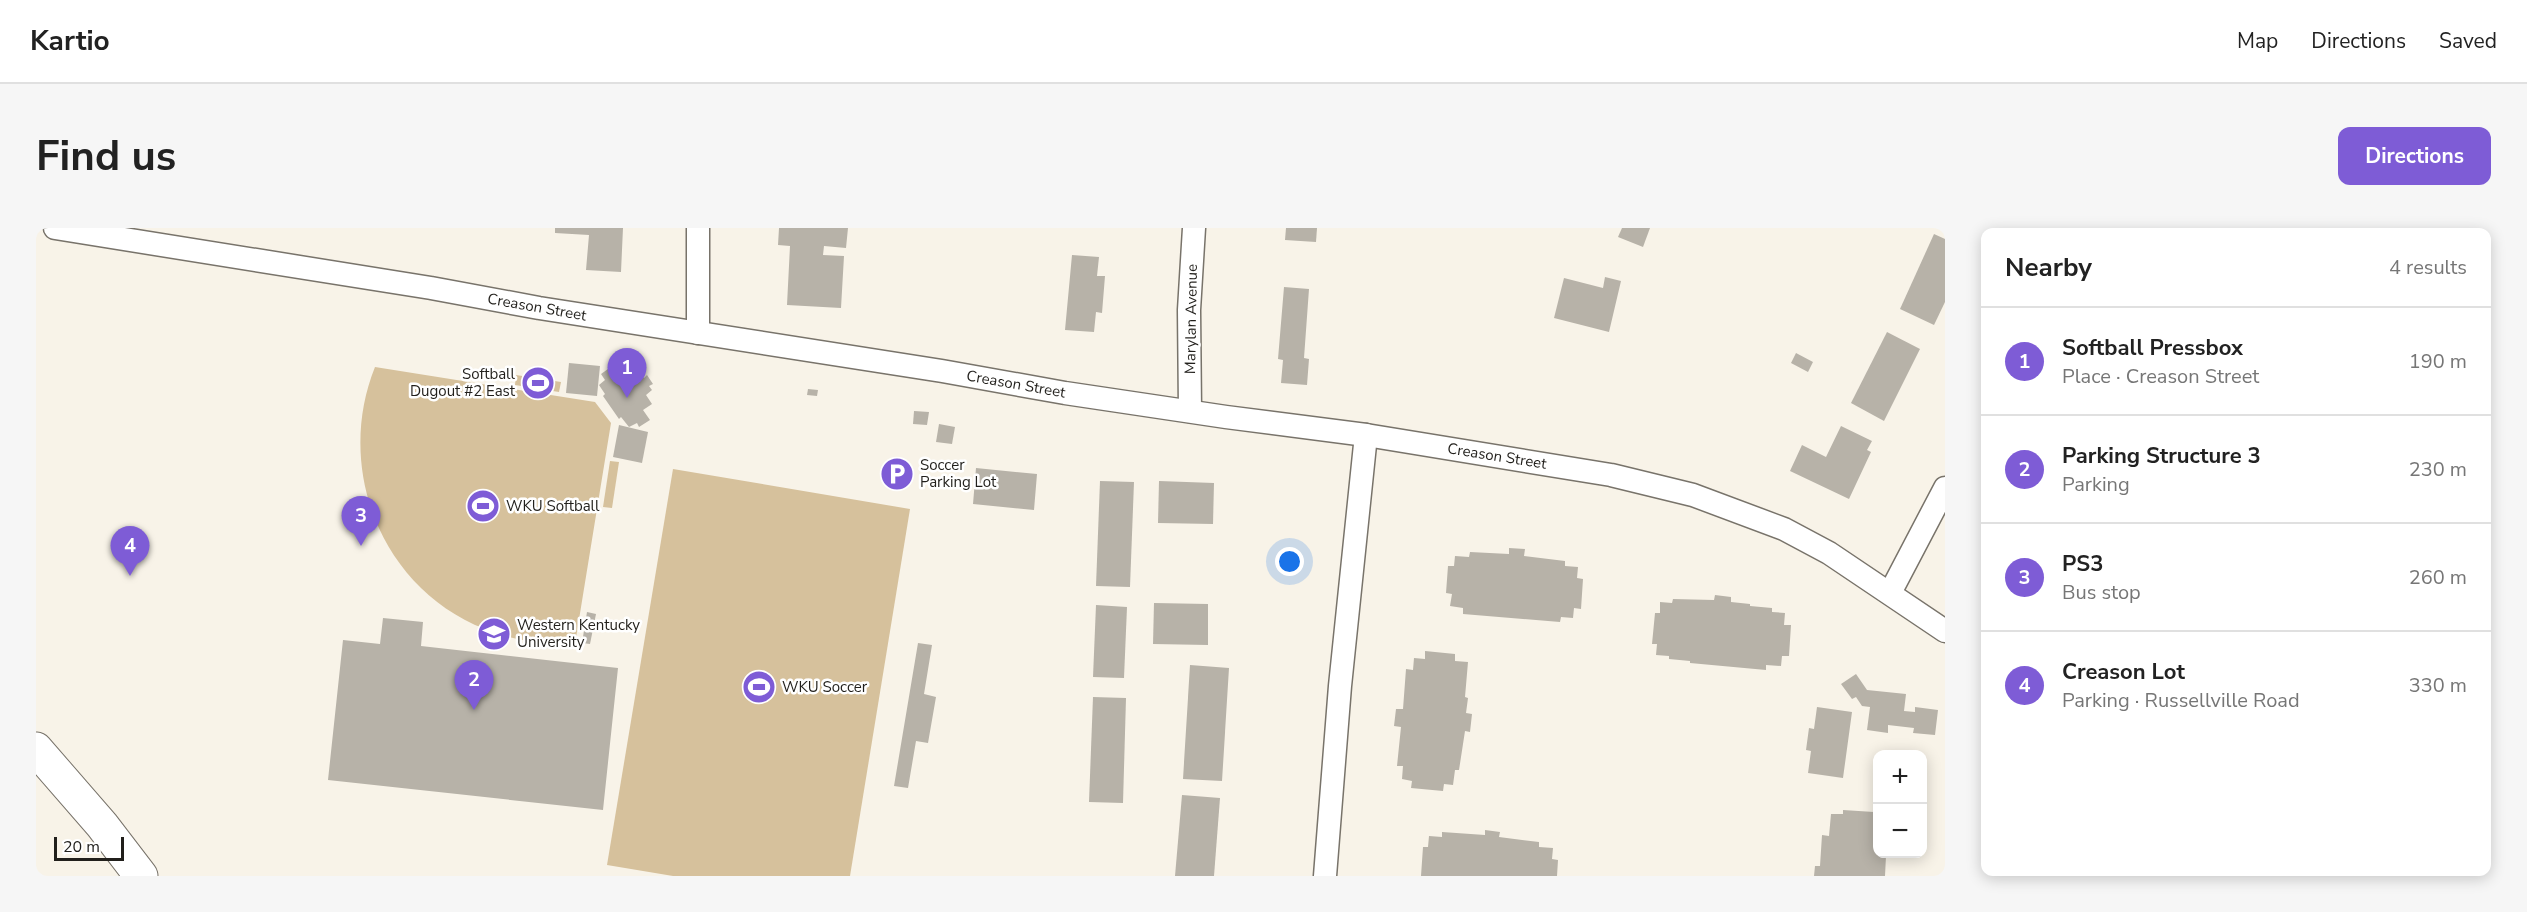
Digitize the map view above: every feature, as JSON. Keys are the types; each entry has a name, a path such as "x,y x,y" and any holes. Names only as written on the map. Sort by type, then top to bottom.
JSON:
{"main road":[{"path":"36,749 102,825 141,876"}],"street":[{"name":"Creason Street","path":"56,228 431,288 539,308 1226,417 1366,435 1611,475 1693,495 1784,529 1828,553 1945,631"},
{"path":"698,228 698,333"},
{"name":"Marylan Avenue","path":"1190,411 1189,310 1194,228"},
{"path":"1325,876 1340,686 1366,435"},
{"path":"1890,593 1945,489"}],"shaded area":[{"name":"WKU Softball","path":"375,367 595,402 611,423 575,644 529,641 485,629 449,610 419,586 394,555 376,521 365,484 360,445 364,406"},
{"name":"Softball Dugout #2 East","path":"516,375 561,382 559,392 515,385"},
{"path":"610,461 619,462 612,508 603,507"},
{"name":"WKU Soccer","path":"673,469 910,509 850,876 673,876 607,865"}],"building":[{"path":"555,228 623,228 621,272 586,270 589,235 555,233"},
{"path":"779,228 848,228 846,248 824,246 823,255 844,256 841,308 787,305 790,246 778,245"},
{"path":"1286,228 1317,228 1316,242 1285,240"},
{"path":"1622,228 1650,228 1643,247 1618,237"},
{"path":"1934,234 1945,239 1945,302 1934,325 1900,309"},
{"path":"1072,255 1099,257 1097,276 1105,276 1102,313 1096,312 1094,332 1065,330"},
{"path":"1605,277 1621,281 1609,332 1554,318 1564,278 1603,288"},
{"path":"1284,287 1309,289 1304,358 1309,359 1307,385 1281,383 1283,360 1278,359"},
{"path":"1887,332 1920,349 1884,421 1851,403"},
{"path":"1796,353 1813,362 1808,372 1791,363"},
{"path":"569,363 600,366 597,396 566,393"},
{"path":"608,369 612,375 616,372 618,376 628,369 635,379 641,375 644,378 647,375 653,384 649,386 652,390 646,395 652,404 643,410 650,420 639,427 637,423 629,427 621,417 619,419 603,396 605,394 599,385 605,380 601,374"},
{"path":"808,389 818,390 817,396 807,395"},
{"path":"914,411 929,412 927,425 913,424"},
{"path":"939,424 955,427 952,444 936,442"},
{"path":"619,425 648,432 642,463 613,457"},
{"path":"1841,426 1872,441 1867,450 1871,452 1849,499 1790,471 1802,445 1826,457"},
{"path":"976,468 1037,474 1034,510 973,504"},
{"path":"1100,481 1134,482 1130,587 1096,586"},
{"path":"1159,481 1214,483 1213,524 1158,523"},
{"path":"1509,548 1525,549 1524,556 1565,561 1565,566 1578,567 1577,578 1583,579 1581,609 1574,608 1573,618 1561,617 1560,622 1463,614 1463,608 1450,606 1452,594 1446,593 1448,566 1454,566 1455,556 1469,557 1470,552 1509,554"},
{"path":"1715,595 1731,597 1731,602 1772,608 1772,612 1785,613 1784,625 1791,625 1789,656 1782,656 1781,666 1766,665 1766,670 1690,663 1690,661 1669,659 1669,656 1656,655 1657,644 1652,644 1655,613 1660,613 1660,602 1672,603 1673,599 1714,600"},
{"path":"1154,603 1208,604 1208,645 1153,644"},
{"path":"1096,605 1127,607 1124,678 1093,677"},
{"path":"587,612 596,614 590,644 582,643"},
{"path":"383,618 423,622 421,646 618,668 603,810 328,780 343,640 380,644"},
{"path":"918,643 932,645 924,694 936,697 928,743 916,741 908,788 894,786"},
{"path":"1425,651 1455,654 1455,661 1468,662 1465,697 1468,698 1466,713 1472,714 1470,732 1465,731 1459,770 1455,770 1453,785 1444,784 1443,791 1411,788 1412,781 1402,779 1403,766 1397,766 1401,727 1394,726 1396,709 1403,709 1406,669 1413,670 1414,658 1425,659"},
{"path":"1190,665 1229,668 1222,781 1183,779"},
{"path":"1856,674 1867,690 1906,694 1904,711 1915,712 1915,707 1938,710 1935,735 1913,733 1914,728 1888,725 1888,733 1867,730 1870,707 1862,706 1856,697 1852,699 1841,684"},
{"path":"1093,697 1126,698 1123,803 1089,802"},
{"path":"1817,707 1852,712 1843,778 1808,773 1811,751 1806,750 1809,728 1814,729"},
{"path":"1182,795 1220,798 1214,876 1175,876"},
{"path":"1843,810 1873,812 1873,858 1886,858 1885,876 1814,876 1815,866 1820,866 1822,835 1829,836 1831,814 1843,814"},
{"path":"1485,830 1500,832 1499,837 1539,842 1539,847 1553,848 1552,859 1558,860 1557,876 1421,876 1423,847 1428,847 1429,836 1442,837 1442,832 1485,835"}],"place":[{"name":"Softball Dugout #2 East","path":"538,383"},
{"name":"Softball Pressbox","path":"627,398"},
{"name":"Soccer Parking Lot","path":"897,474"},
{"name":"WKU Softball","path":"483,506"},
{"name":"PS3","path":"361,546"},
{"name":"Creason Lot","path":"130,576"},
{"name":"Western Kentucky University","path":"494,634"},
{"name":"WKU Soccer","path":"759,687"},
{"name":"Parking Structure 3","path":"474,710"}]}
